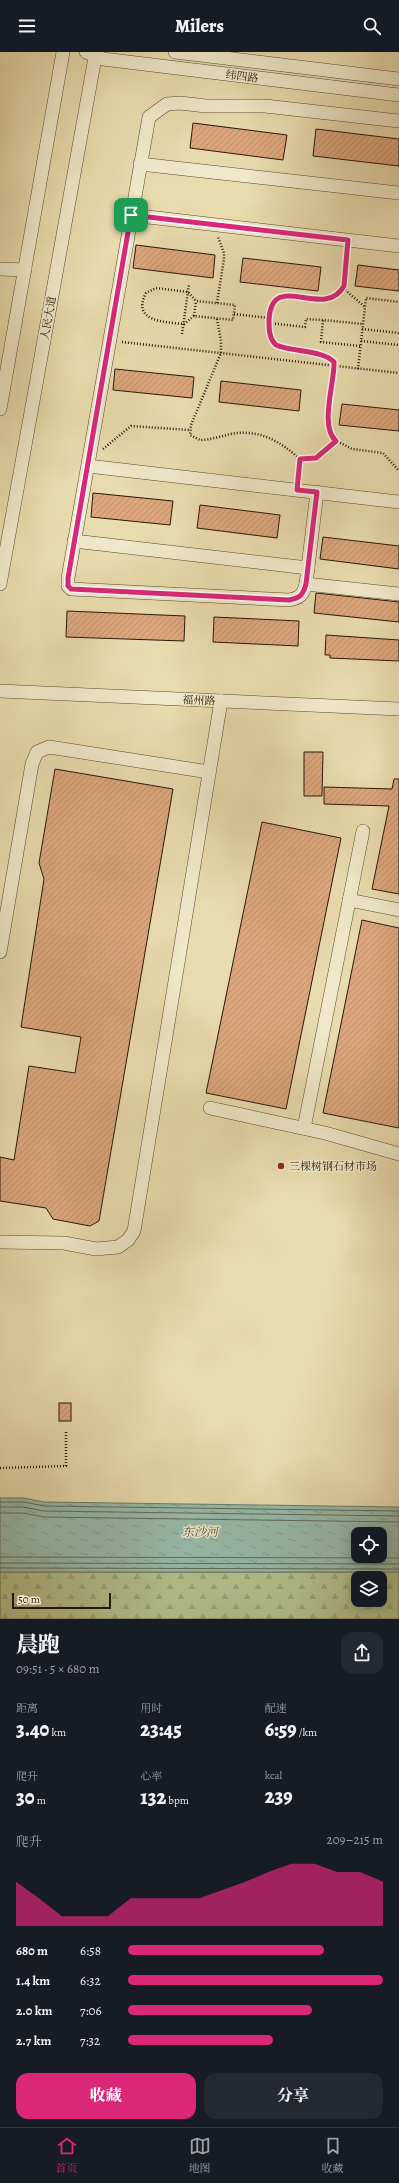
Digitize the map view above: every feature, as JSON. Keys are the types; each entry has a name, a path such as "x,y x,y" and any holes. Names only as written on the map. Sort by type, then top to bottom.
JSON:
{"street":[{"path":"0,409 63,52"},
{"name":"纬四路","path":"175,52 399,79"},
{"name":"纬四路","path":"93,54 399,94"},
{"name":"人民大道","path":"0,584 93,54"},
{"path":"317,492 306,584 302,596 289,600 71,589 68,586 74,541 149,117 167,104 180,103 206,106 265,106 399,121"},
{"path":"140,164 399,194"},
{"path":"131,215 399,246"},
{"path":"0,269 25,270"},
{"path":"88,466 399,502"},
{"path":"74,541 308,568"},
{"path":"306,584 399,594"},
{"name":"福州路","path":"0,691 399,709"},
{"path":"0,1242 64,1244 103,1248 118,1247 128,1240 134,1231 221,701"},
{"path":"0,952 32,764 37,752 49,747 209,772"},
{"path":"304,1128 363,831"},
{"path":"350,900 399,910"},
{"path":"210,1108 304,1128 399,1154"}],"path":[{"path":"205,223 217,236 224,253 217,303"},
{"path":"348,240 342,288 331,298 325,300 316,301 290,294 284,296 273,305 269,318 270,335 276,345 331,358 334,366 328,421 330,432 336,441 352,449 383,453 399,471"},
{"path":"182,334 189,284"},
{"path":"194,316 233,320 235,305 196,301 188,292 156,288 150,289 143,298 142,305 148,317 154,321 184,324 194,316 196,301"},
{"path":"342,288 365,307"},
{"path":"358,369 366,298 399,302"},
{"path":"234,314 269,318"},
{"path":"217,319 221,341 220,353 189,430 190,435 194,439 200,440 237,433 272,438 280,442 300,459 316,458 336,441"},
{"path":"269,323 305,327 306,319 363,324"},
{"path":"323,320 321,342 360,346"},
{"path":"362,329 399,333"},
{"path":"110,341 399,373"},
{"path":"361,342 399,345"},
{"path":"102,451 126,428 131,426 189,430"},
{"path":"297,490 300,459"},
{"path":"0,1468 66,1466 66,1431"}],"green space":[{"path":"0,1572 351,1572 351,1607 387,1607 387,1572 399,1572 399,1619 0,1619"}],"water":[{"name":"东沙河","path":"0,1498 24,1498 44,1502 399,1507 399,1572 0,1572"}],"building":[{"path":"193,123 287,135 283,160 190,148"},
{"path":"316,129 399,139 399,166 313,156"},
{"path":"136,245 215,255 213,278 133,268"},
{"path":"243,258 321,267 318,291 240,282"},
{"path":"358,265 399,270 399,291 355,286"},
{"path":"115,369 194,377 192,398 113,390"},
{"path":"221,381 301,390 299,411 219,402"},
{"path":"342,404 399,410 399,431 339,425"},
{"path":"93,493 173,501 170,525 91,517"},
{"path":"200,505 280,515 277,538 197,528"},
{"path":"323,537 399,546 399,569 320,559"},
{"path":"316,593 399,602 399,622 314,613"},
{"path":"67,611 185,616 184,641 66,637"},
{"path":"214,617 299,621 298,646 213,642"},
{"path":"326,635 399,640 399,661 330,658 330,655 325,655"},
{"path":"304,752 323,752 322,796 304,796"},
{"path":"55,769 173,789 99,1221 90,1226 53,1219 46,1208 0,1201 0,1157 14,1160 29,1066 75,1073 81,1037 21,1027 44,879 39,863"},
{"path":"394,779 399,779 399,894 372,889 389,806 324,804 324,787 392,789"},
{"path":"262,822 341,838 286,1109 206,1093"},
{"path":"362,920 399,928 399,1128 323,1113"},
{"path":"59,1403 71,1403 71,1421 59,1421"}],"place":[{"name":"三棵树钢石材市场","path":"281,1166"}],"route":[{"path":"131,215 348,240 344,286 341,291 331,298 316,301 299,295 290,294 284,296 273,305 270,314 270,335 272,341 276,345 283,348 322,355 331,358 334,362 328,421 330,432 333,439 336,441 316,458 300,459 297,490 317,492 306,584 302,596 298,598 289,600 71,589 68,586 68,578 131,215"}]}
